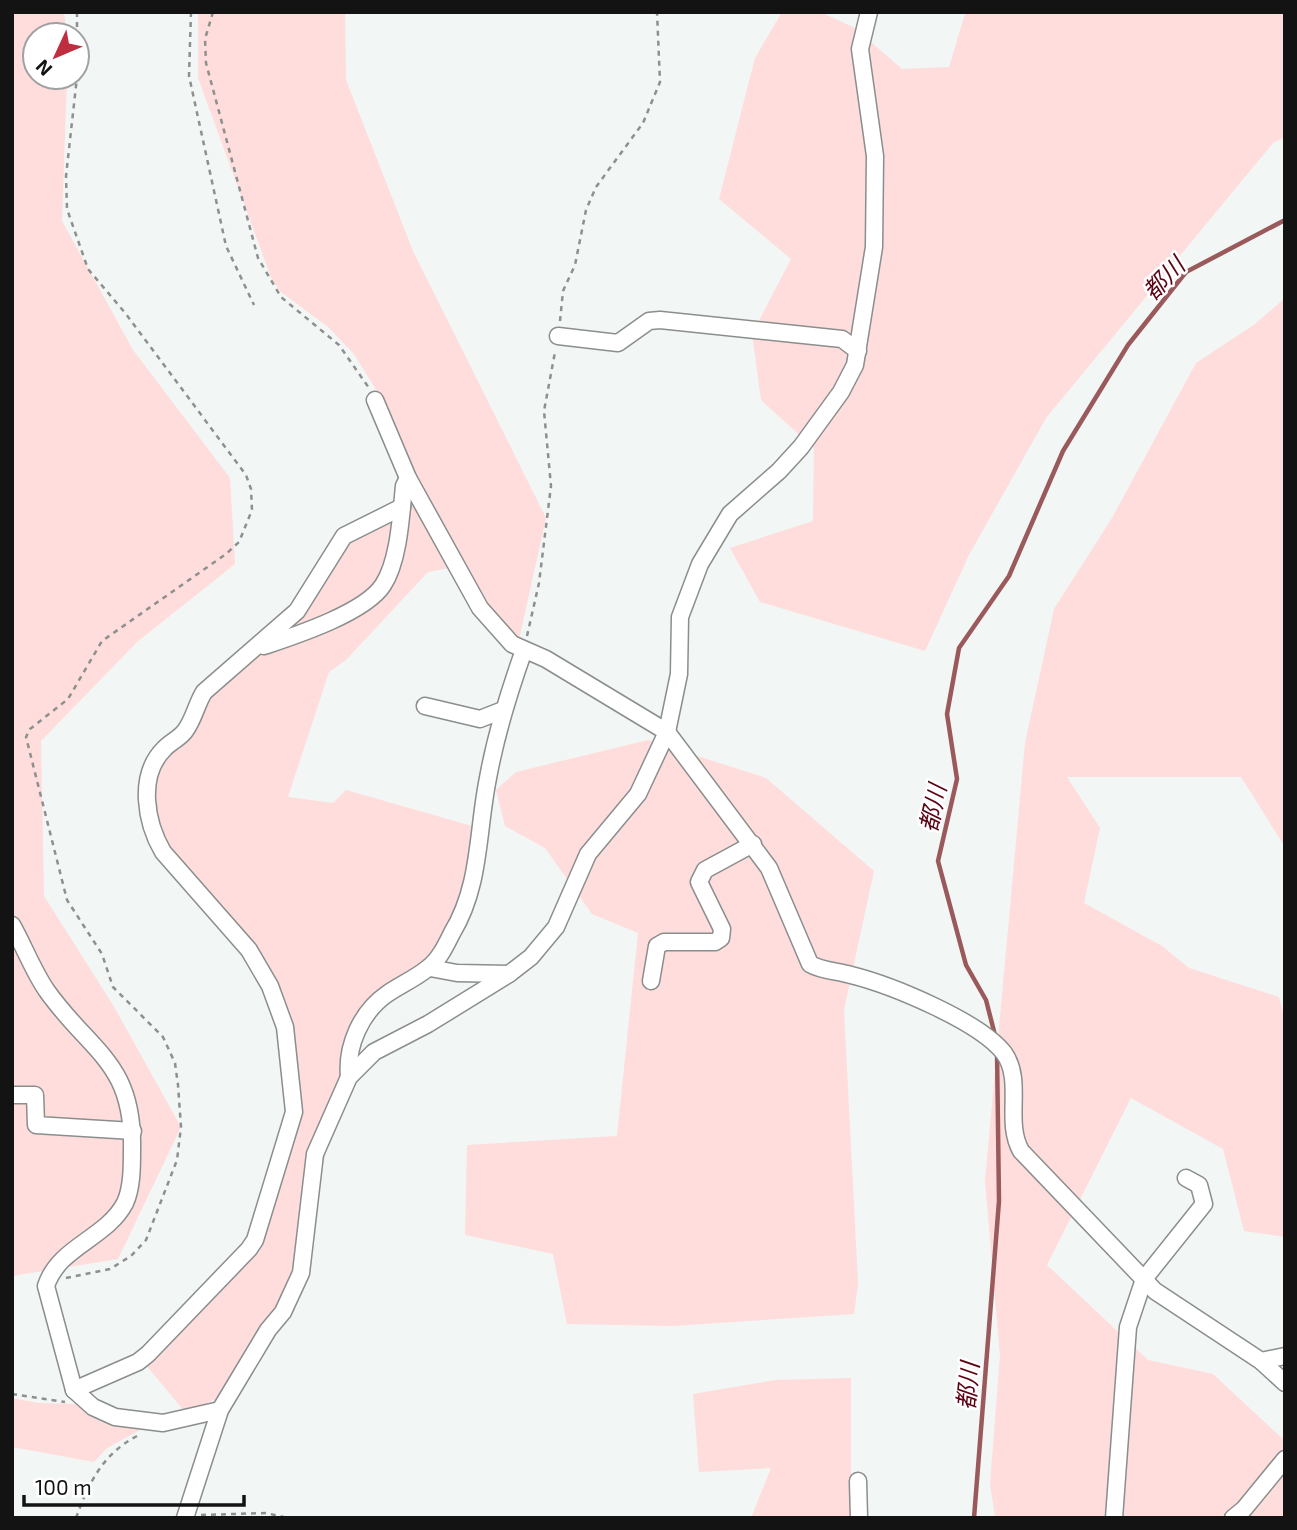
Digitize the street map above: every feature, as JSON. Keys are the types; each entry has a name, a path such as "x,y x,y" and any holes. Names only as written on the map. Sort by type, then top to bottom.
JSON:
{"street":[{"path":"185,1516 220,1410 268,1330 283,1312 300,1273 315,1154 349,1077 374,1052 447,1013 509,974 531,957 556,927 588,854 630,807 667,732 679,674 680,617 700,564 730,514 779,471 801,447 841,392 858,351 874,221 875,156 860,50 869,12"},
{"path":"558,336 618,343 649,321 660,320 842,339 858,351"},
{"path":"375,400 408,478 480,608 512,644 546,659 667,732 690,767 753,844 769,868 810,964 853,975 923,1000 969,1025 1004,1053 1015,1102 1012,1124 1014,1139 1021,1152 1155,1291 1262,1361 1285,1383"},
{"path":"254,649 314,629 372,596 383,585 397,546 408,478"},
{"path":"71,1396 138,1362 148,1354 249,1250 255,1240 294,1112 285,1027 270,986 237,934 163,852 149,820 148,782 154,764 163,749 183,734 198,710 204,692 297,611 344,536 402,507"},
{"path":"349,1077 347,1058 355,1036 368,1015 384,996 430,968 467,905 479,856 487,780 503,710 524,650"},
{"path":"425,706 480,719 503,710"},
{"path":"651,981 657,946 664,942 715,942 721,938 722,929 699,882 705,870 753,844"},
{"path":"12,925 47,990 118,1074 133,1131 132,1171 121,1208 105,1228 61,1259 48,1279 71,1396"},
{"path":"430,968 457,973 509,974"},
{"path":"12,1095 35,1095 37,1125 133,1131"},
{"path":"1114,1518 1128,1327 1144,1279 1204,1204 1199,1185 1186,1178"},
{"path":"1262,1361 1285,1356"},
{"path":"71,1396 93,1407 129,1419 163,1423 220,1410"},
{"path":"1233,1518 1251,1502 1285,1459"},
{"path":"858,1481 859,1518"}],"path":[{"path":"191,12 188,76 226,246 254,305"},
{"path":"213,12 205,39 206,62 258,258 282,297 339,345 358,368 375,400"},
{"path":"48,1279 87,1276 110,1269 131,1256 146,1240 177,1160 181,1127 175,1063 163,1037 113,987 102,954 67,900 26,737 30,729 68,699 102,641 226,554 239,542 253,509 251,489 230,450 88,269 67,209 66,176 75,91"},
{"path":"12,1394 71,1396"},
{"path":"76,1518 101,1464 117,1447 140,1435"},
{"path":"185,1516 266,1513 288,1518"}],"shaded area":[{"path":"12,12 64,12 65,21 21,21 21,91 67,91 62,221 133,350 230,478 235,564 137,642 41,741 44,896 113,1005 181,1127 118,1259 12,1276"},
{"path":"198,12 345,12 346,80 413,251 546,518 519,640 491,616 425,502 381,398 354,354 328,327 281,292 272,280 198,78"},
{"path":"782,12 820,12 855,28 902,69 949,67 965,14 971,12 1285,12 1285,137 1273,143 1046,418 969,555 925,651 760,602 730,548 813,521 814,448 761,400 752,334 791,259 719,199 755,58"},
{"path":"1284,299 1285,847 1241,777 1067,777 1100,828 1084,903 1162,946 1189,968 1279,997 1285,1020 1285,1237 1244,1231 1223,1149 1131,1098 1047,1265 1148,1360 1213,1374 1285,1441 1285,1514 1279,1518 995,1518 990,1483 1000,1356 985,1181 1025,743 1054,609 1112,518 1196,363 1255,324"},
{"path":"408,492 450,568 428,572 346,660 329,672 288,797 333,803 346,790 472,826 462,905 445,937 422,967 379,993 337,1107 296,1279 219,1398 185,1412 145,1364 257,1246 298,1111 279,997 164,845 155,823 154,776 205,697 253,654 351,536"},
{"path":"648,740 766,778 874,871 844,1010 858,1284 854,1314 672,1326 567,1324 553,1254 465,1235 467,1145 617,1136 638,933 592,914 545,848 505,826 496,790 516,772"},
{"path":"851,1378 851,1518 751,1518 771,1468 699,1472 693,1394 775,1380"},
{"path":"12,1398 39,1403 78,1404 98,1414 149,1425 107,1448 94,1462 12,1447"}],"waterway":[{"name":"都川","path":"996,1039 986,1000 966,965 938,861 957,779 947,714 959,648 1009,576 1063,451 1128,345 1186,272 1285,220"},
{"name":"都川","path":"974,1518 999,1201 997,1051"}]}
